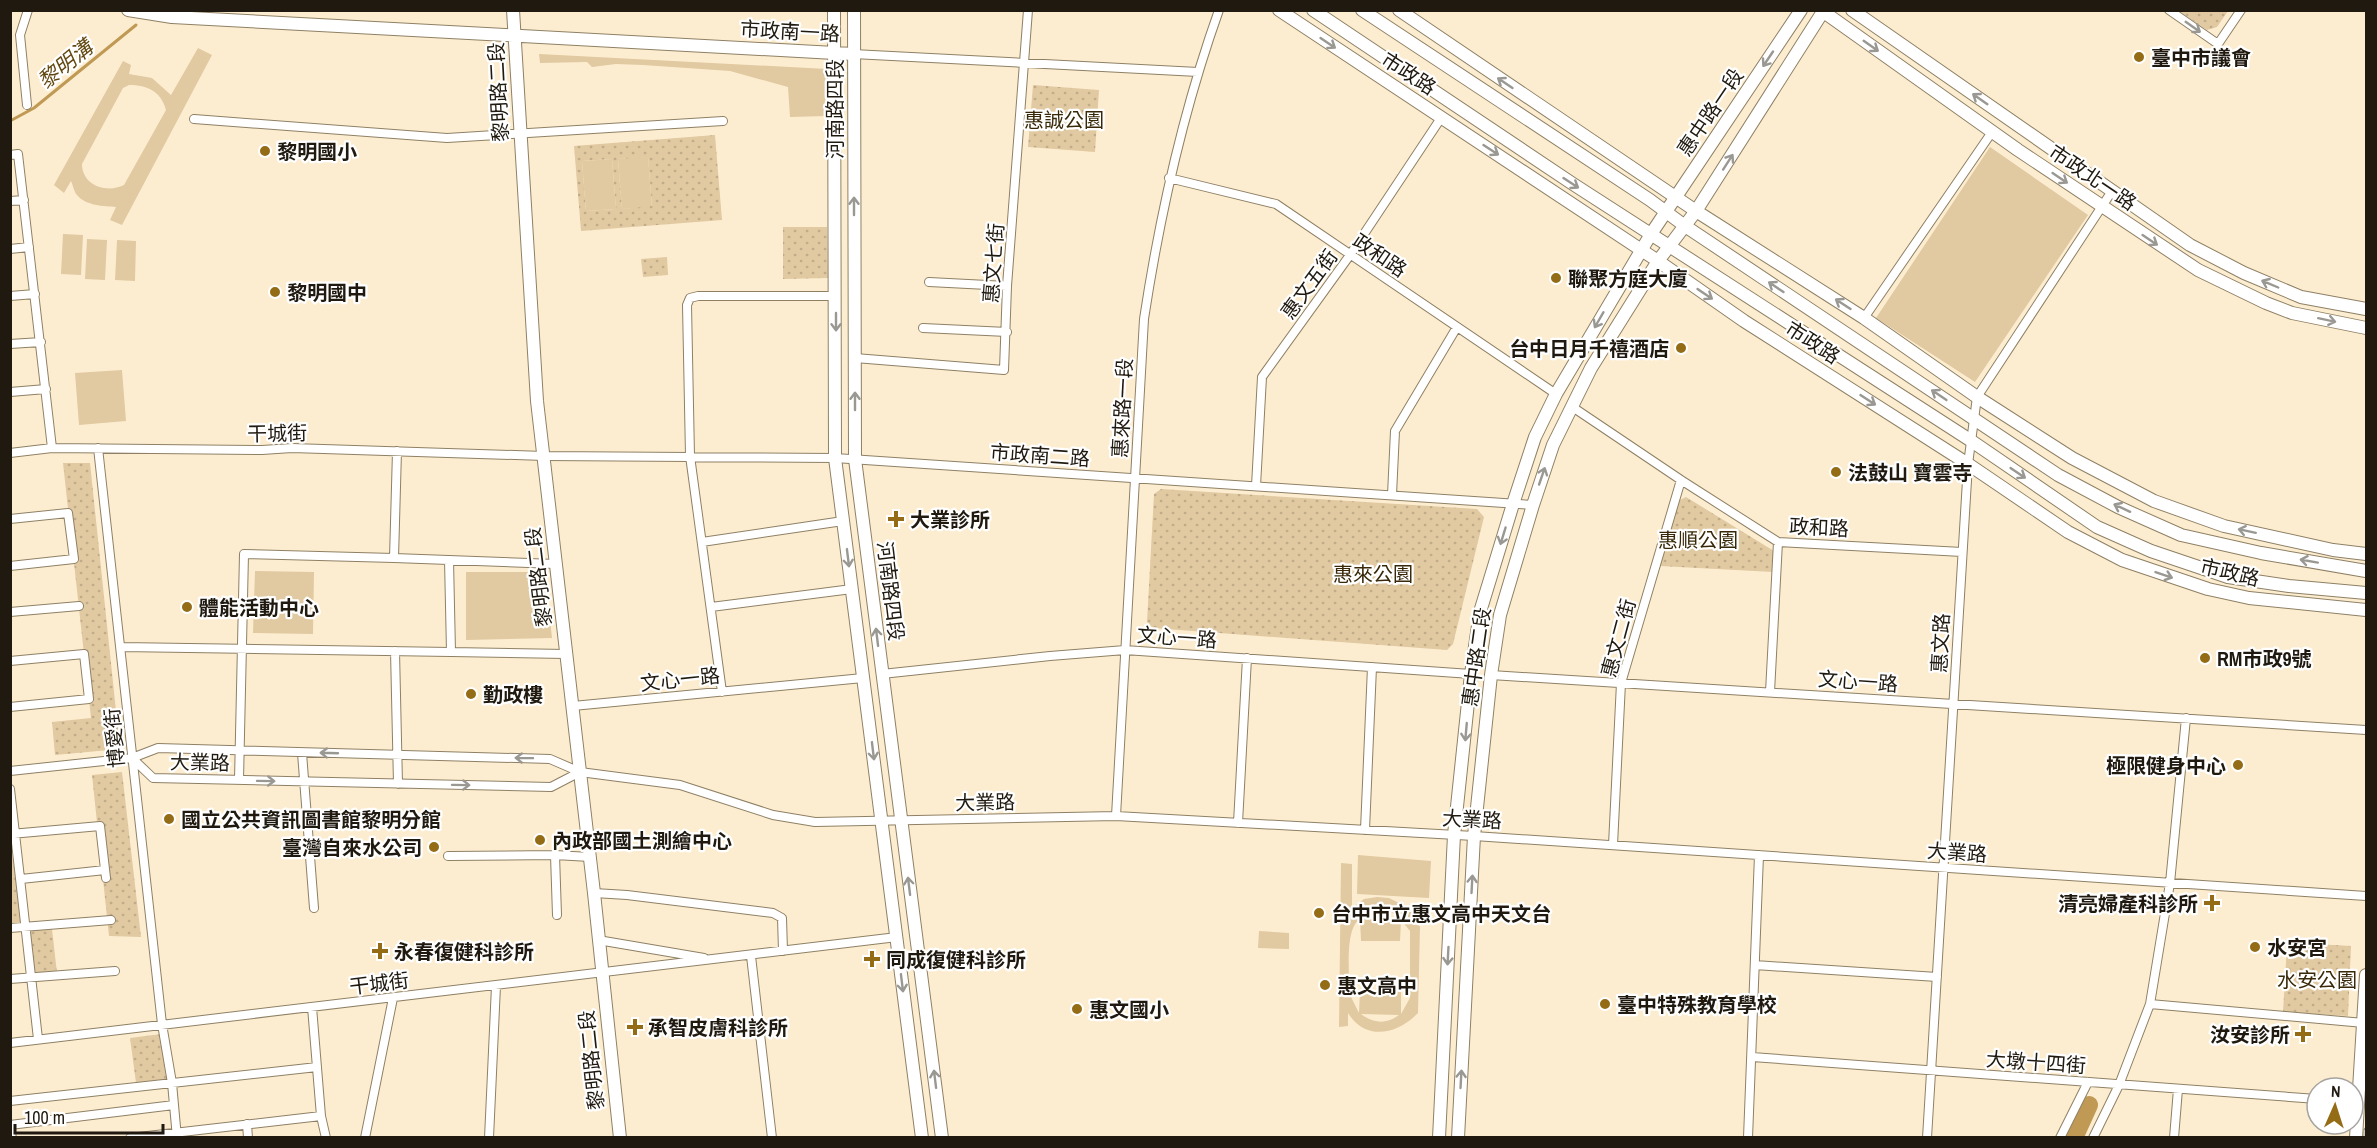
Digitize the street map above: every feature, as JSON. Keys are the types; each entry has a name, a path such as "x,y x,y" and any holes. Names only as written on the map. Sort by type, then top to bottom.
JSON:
{"street":[{"path":"27,105 20,35 28,10"},
{"name":"市政南一路","path":"128,10 172,17 1198,72"},
{"name":"黎明路二段","path":"513,10 537,401 620,1137"},
{"name":"河南路四段","path":"834,10 836,458 922,1137"},
{"name":"河南路四段","path":"854,10 855,459 942,1137"},
{"name":"惠文七街","path":"855,358 1004,370 1007,286 1028,10"},
{"name":"惠來路一段","path":"1116,816 1144,320 1155,245 1170,178 1198,72 1219,10"},
{"name":"市政路","path":"1279,10 1658,261 1744,321 1968,464 2068,532 2122,560 2208,589 2249,598 2367,610"},
{"name":"市政路","path":"1314,10 1451,104 1970,440 2097,527 2162,555 2228,577 2289,586 2367,593"},
{"name":"市政路","path":"1362,10 2058,475 2118,507 2181,535 2261,553 2367,571"},
{"path":"1399,10 1696,211 1864,318 1977,397 2072,458 2154,501 2224,526 2333,550 2367,554"},
{"name":"惠中路一段","path":"1651,234 1801,10"},
{"name":"市政北一路","path":"1852,10 2190,245 2244,273 2301,297 2367,309"},
{"path":"2169,10 2218,44 2241,10"},
{"name":"惠中路一段","path":"1685,226 1823,11"},
{"name":"市政北一路","path":"1823,11 1992,132 2198,270 2292,313 2367,328"},
{"name":"惠文五街","path":"1256,486 1262,377 1350,255 1441,118"},
{"path":"194,119 447,138 723,121"},
{"path":"1864,318 1992,132"},
{"path":"10,155 18,154 52,448"},
{"name":"政和路","path":"1170,178 1276,204 1556,394"},
{"name":"惠文路","path":"1927,1137 1962,552 1970,440 1977,397 2112,191"},
{"path":"10,201 24,200"},
{"name":"惠中路二段","path":"1458,1137 1474,836 1491,675 1500,615 1553,445 1571,406 1591,368 1658,261 1685,226"},
{"name":"惠中路二段","path":"1439,1137 1454,835 1480,612 1535,437 1556,394 1651,234"},
{"path":"10,249 29,247"},
{"path":"929,282 1007,286"},
{"path":"10,296 35,294"},
{"path":"722,692 690,456 687,305 690,298 698,296 836,296"},
{"path":"1392,495 1395,431 1457,327"},
{"path":"923,328 1006,332"},
{"path":"10,344 41,342"},
{"path":"10,392 46,389"},
{"name":"政和路","path":"1571,406 1778,542 1962,552"},
{"name":"干城街","path":"10,453 52,448 292,448 544,456"},
{"name":"博愛街","path":"98,448 162,1024 172,1083 177,1135"},
{"path":"394,558 397,451"},
{"name":"市政南二路","path":"544,456 836,458 1533,505"},
{"name":"惠文二街","path":"1613,845 1621,683 1681,480"},
{"path":"10,519 68,513 74,559 10,566"},
{"path":"702,542 843,521"},
{"path":"1770,692 1778,542"},
{"path":"238,780 244,554 556,564"},
{"path":"449,560 451,652"},
{"path":"711,607 852,589"},
{"path":"10,612 79,606"},
{"path":"121,647 566,654"},
{"name":"文心一路","path":"882,674 1125,650 1471,674"},
{"path":"396,651 398,784"},
{"path":"10,660 84,654 89,699 10,707"},
{"path":"1238,823 1247,658"},
{"path":"1365,830 1372,667"},
{"name":"文心一路","path":"1491,675 2367,730"},
{"name":"文心一路","path":"573,706 863,678"},
{"path":"2093,1137 2119,1084 2150,1004 2170,883 2186,718"},
{"name":"大業路","path":"580,772 551,787 153,778 132,758 158,748 550,759 580,772 680,785 773,815 815,822 1116,816 1474,836 2367,896"},
{"path":"302,753 314,908"},
{"path":"10,771 132,758"},
{"path":"10,789 13,834 21,879 38,1039"},
{"path":"13,834 100,826 105,874 21,879"},
{"path":"448,856 555,855 590,858"},
{"path":"555,855 557,915"},
{"path":"1748,1137 1759,855"},
{"path":"594,893 773,913 782,918 783,951"},
{"path":"10,928 111,920"},
{"name":"干城街","path":"10,1043 897,937"},
{"path":"598,940 713,960"},
{"path":"751,956 772,1137"},
{"path":"1755,965 1936,977"},
{"path":"10,979 115,971"},
{"path":"2359,1076 2367,975"},
{"path":"489,1137 496,986"},
{"path":"365,1137 393,998"},
{"path":"2150,1004 2364,1023"},
{"path":"312,1007 321,1116 326,1137"},
{"name":"大墩十四街","path":"1752,1057 2305,1098"},
{"path":"10,1101 317,1067"},
{"path":"2060,1137 2088,1082"},
{"path":"2174,1137 2178,1089"},
{"path":"12,1137 10,1126 174,1105"},
{"path":"130,1137 177,1135 321,1116"},
{"path":"247,1124 248,1137"}],"green space":[{"path":"2179,11 2228,11 2217,27 2207,30"},
{"path":"198,48 212,55 122,225 110,220 116,207 95,205 81,199 76,194 71,181 64,193 54,185 123,61 131,65 129,74 152,78 171,95","holes":["136,85 157,94 166,110 124,185 117,188 96,186 86,177 82,164 123,88"]},
{"path":"539,54 827,69 826,116 790,117 788,87 730,71 616,64 592,67 587,62 540,63"},
{"name":"惠誠公園","path":"1033,85 1099,90 1095,152 1028,147"},
{"path":"715,135 722,220 581,231 574,146","holes":["648,157 652,206 622,209 618,159","612,159 616,209 586,211 582,161"]},
{"path":"1990,147 2088,215 1975,382 1876,318"},
{"path":"648,156 652,207 622,209 618,159"},
{"path":"612,159 616,209 586,211 582,161"},
{"path":"783,227 827,227 828,278 783,279"},
{"path":"63,234 83,235 81,275 61,274"},
{"path":"87,239 107,240 105,280 85,279"},
{"path":"117,240 136,241 135,281 115,280"},
{"path":"667,257 668,275 643,277 641,259"},
{"path":"122,370 126,421 79,425 75,373"},
{"path":"63,463 90,463 120,749 55,755 52,722 91,718"},
{"name":"惠來公園","path":"1161,489 1477,509 1484,517 1453,644 1447,650 1153,628 1147,622 1154,494"},
{"name":"惠順公園","path":"1686,497 1774,551 1773,572 1660,566 1680,500"},
{"path":"255,571 314,572 313,634 253,633"},
{"path":"466,572 545,572 552,638 466,640"},
{"path":"122,772 141,937 109,936 92,775"},
{"path":"10,839 22,923 11,924"},
{"path":"1358,855 1431,861 1429,898 1357,894"},
{"path":"1341,863 1352,864 1352,908 1364,899 1389,898 1405,906 1415,916 1420,927 1418,1013 1401,1026 1382,1032 1364,1028 1348,1013 1348,1026 1339,1027","holes":["1382,908 1388,909 1400,919 1361,918 1363,914","1360,919 1361,941 1400,941 1401,920 1410,931 1410,998 1401,1014 1401,992 1360,991 1359,1013 1349,993 1350,942 1355,924","1361,1014 1399,1015 1384,1021 1375,1021"]},
{"path":"52,929 57,973 33,976 29,931"},
{"path":"1259,931 1289,933 1289,949 1258,948"},
{"name":"水安公園","path":"2287,945 2351,946 2348,1016 2283,1012"},
{"path":"161,1034 169,1079 136,1083 130,1038"}],"waterway":[{"name":"黎明溝","path":"10,121 34,108 136,25"},
{"path":"2074,1138 2089,1105"}],"railway":[{"path":"2366,1130 2366,1138"}],"place":[{"name":"臺中市議會","path":"2139,57"},
{"name":"黎明國小","path":"265,151"},
{"name":"聯聚方庭大廈","path":"1556,278"},
{"name":"黎明國中","path":"275,292"},
{"name":"台中日月千禧酒店","path":"1681,348"},
{"name":"法鼓山 寶雲寺","path":"1836,472"},
{"name":"大業診所","path":"896,519"},
{"name":"體能活動中心","path":"187,607"},
{"name":"RM市政9號","path":"2205,658"},
{"name":"勤政樓","path":"471,694"},
{"name":"極限健身中心","path":"2238,765"},
{"name":"國立公共資訊圖書館黎明分館","path":"169,819"},
{"name":"內政部國土測繪中心","path":"540,840"},
{"name":"臺灣自來水公司","path":"434,847"},
{"name":"清亮婦產科診所","path":"2212,903"},
{"name":"台中市立惠文高中天文台","path":"1319,913"},
{"name":"水安宮","path":"2255,947"},
{"name":"永春復健科診所","path":"380,951"},
{"name":"同成復健科診所","path":"872,959"},
{"name":"惠文高中","path":"1325,985"},
{"name":"臺中特殊教育學校","path":"1605,1004"},
{"name":"惠文國小","path":"1077,1009"},
{"name":"承智皮膚科診所","path":"635,1027"},
{"name":"汝安診所","path":"2303,1034"}]}
